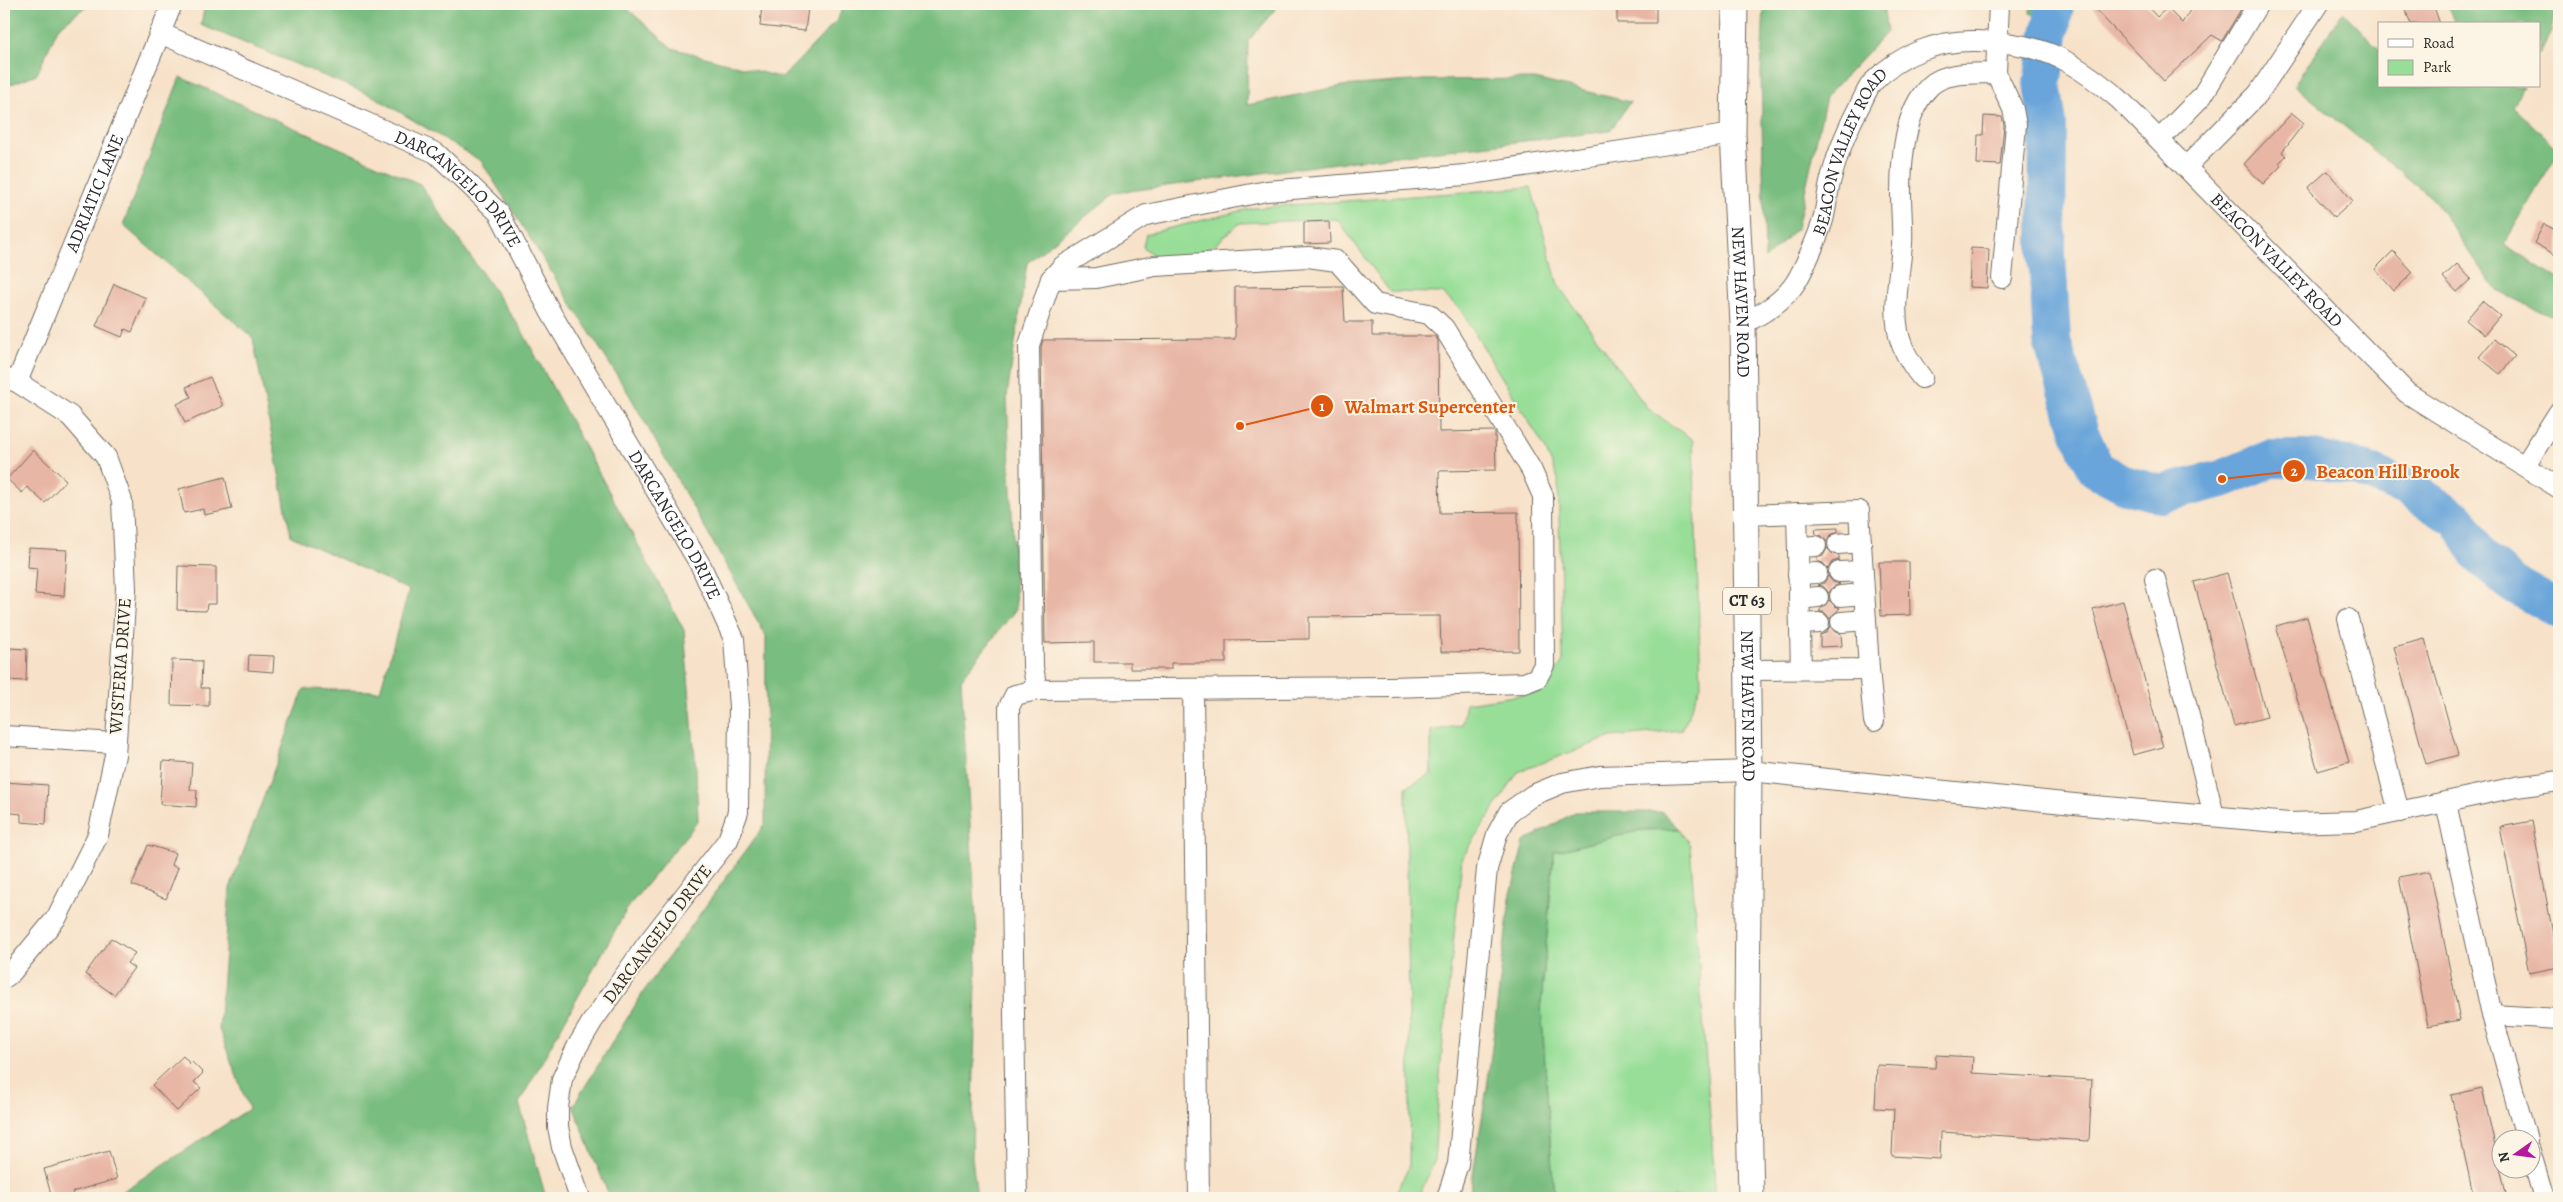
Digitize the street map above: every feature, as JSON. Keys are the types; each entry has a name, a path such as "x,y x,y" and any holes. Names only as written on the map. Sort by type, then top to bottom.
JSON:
{"main road":[{"name":"NEW HAVEN ROAD","path":"1735,4 1733,134 1743,324 1746,515 1749,771 1747,1022 1751,1198"}],"street":[{"name":"ADRIATIC LANE","path":"10,380 172,4"},
{"path":"1999,4 1996,73 2013,109 2016,125 2002,278"},
{"path":"2160,140 2202,96 2258,4"},
{"path":"2186,167 2258,94 2318,4"},
{"name":"DARCANGELO DRIVE","path":"160,33 436,152 499,213 551,312 701,566 734,639 739,707 738,812 728,840 647,944 592,1022 577,1047 562,1079 558,1108 558,1127 562,1147 580,1198"},
{"name":"BEACON VALLEY ROAD","path":"1743,324 1772,308 1796,282 1824,218 1831,176 1844,133 1872,82 1897,62 1918,50 1968,40 2031,45 2074,64 2119,99 2407,393 2559,488"},
{"path":"1922,378 1909,360 1902,344 1898,333 1896,313 1902,241 1900,193 1903,161 1911,120 1920,96 1932,84 1955,76 1996,73"},
{"path":"1037,690 1033,667 1028,345 1051,280 1063,266 1146,215 1267,191 1465,175 1733,134"},
{"path":"1017,1198 1009,707 1015,695 1037,690 1391,687 1524,683 1537,678 1544,665 1543,496 1531,469 1444,328 1429,314 1376,304 1337,260 1308,257 1155,266 1096,278 1051,280"},
{"name":"WISTERIA DRIVE","path":"4,978 11,973 57,917 98,835 115,743 126,589 122,501 106,457 70,416 10,380"},
{"path":"2524,465 2559,412"},
{"path":"1746,515 1859,510 1874,721"},
{"path":"1797,513 1807,546 1809,598 1809,623 1801,669"},
{"path":"1838,544 1861,542"},
{"path":"1839,572 1863,571"},
{"path":"2155,579 2214,816"},
{"path":"1840,596 1864,594"},
{"path":"2348,619 2399,812"},
{"path":"1841,622 1866,620"},
{"path":"1748,670 1869,669"},
{"path":"1194,689 1199,1198"},
{"path":"4,736 115,743"},
{"path":"1448,1198 1458,1164 1487,869 1497,834 1509,812 1533,795 1562,783 1600,776 1749,771 2289,823 2356,821 2516,787 2559,781"},
{"path":"2446,803 2492,1015 2524,1130"},
{"path":"2492,1015 2559,1019"},
{"path":"2539,1180 2544,1198"}],"green space":[{"path":"4,4 89,4 58,28 37,74 4,87"},
{"path":"205,4 622,4 672,48 782,78 838,19 844,4 1280,4 1248,41 1247,105 1342,86 1424,80 1535,79 1630,102 1610,131 1336,163 1115,193 1027,263 1007,396 1016,609 961,679 977,937 972,1158 977,1198 610,1198 573,1106 644,991 765,824 766,636 630,396 481,161 373,96 201,25"},
{"path":"1764,4 1883,4 1887,32 1826,97 1797,228 1765,259 1761,73"},
{"path":"2031,4 2075,4 2067,26 2030,13"},
{"path":"2447,4 2556,4 2551,32 2540,53 2540,22 2454,22"},
{"path":"2343,12 2378,48 2378,88 2522,88 2513,106 2559,151 2504,244 2559,280 2559,320 2497,291 2432,198 2294,85"},
{"path":"180,77 420,184 521,329 684,630 696,769 698,821 628,907 519,1103 546,1198 112,1198 249,1109 219,1029 230,888 304,689 380,691 409,590 291,536 253,338 123,225"},
{"path":"1531,187 1558,285 1647,408 1693,440 1701,685 1682,730 1611,737 1518,772 1462,858 1441,1061 1434,1162 1418,1198 1390,1198 1394,1196 1409,1167 1410,1085 1406,787 1431,774 1431,731 1462,725 1466,703 1542,692 1563,661 1558,479 1545,448 1460,309 1442,293 1390,292 1337,219 1240,223 1213,246 1191,257 1157,258 1143,247 1146,234 1253,208"},
{"path":"1575,812 1662,812 1679,829 1641,830 1554,852 1541,1005 1554,1198 1469,1198 1487,1088 1510,898 1524,842"},
{"path":"1679,829 1690,845 1716,1198 1554,1198 1541,1005 1554,852 1641,830"}],"building":[{"path":"762,4 790,4 808,8 805,31 760,26"},
{"path":"1617,4 1656,4 1656,23 1617,23"},
{"path":"2090,4 2145,4 2157,17 2167,8 2182,23 2194,4 2244,4 2222,41 2212,35 2164,81"},
{"path":"2419,4 2433,4 2439,22 2410,22 2405,9"},
{"path":"2292,113 2304,123 2282,152 2286,156 2279,163 2281,166 2263,184 2244,164"},
{"path":"1984,116 2002,117 2004,125 2000,165 1977,164 1978,135 1983,135"},
{"path":"2327,171 2353,201 2334,218 2308,188"},
{"path":"1329,221 1330,243 1304,244 1304,222"},
{"path":"2544,224 2559,232 2559,257 2534,243"},
{"path":"1971,248 1989,249 1987,288 1969,287"},
{"path":"2393,251 2413,272 2394,291 2375,269"},
{"path":"2457,264 2471,279 2457,292 2443,277"},
{"path":"114,284 146,298 132,332 125,329 122,337 96,326"},
{"path":"1343,286 1345,322 1372,322 1372,336 1435,336 1438,341 1439,432 1493,431 1495,433 1496,470 1439,471 1440,513 1518,512 1519,651 1441,652 1440,616 1309,617 1309,639 1226,640 1226,663 1171,663 1171,669 1130,669 1130,662 1094,662 1094,642 1045,643 1041,347 1043,340 1235,339 1235,287"},
{"path":"2482,301 2500,316 2484,335 2466,320"},
{"path":"2494,339 2515,356 2500,374 2479,357"},
{"path":"210,377 223,406 185,423 177,404 191,397 186,387"},
{"path":"33,450 66,480 45,503 27,487 22,493 7,479"},
{"path":"225,477 232,509 204,515 203,509 184,513 179,489"},
{"path":"1838,528 1838,532 1831,535 1827,542 1822,536 1816,534 1815,529"},
{"path":"29,548 67,550 64,596 35,594 37,568 28,567"},
{"path":"1827,548 1833,554 1839,556 1839,560 1832,562 1828,569 1823,563 1817,561 1817,558 1823,556"},
{"path":"1879,562 1909,562 1910,615 1881,616"},
{"path":"178,566 216,567 216,604 207,604 206,611 177,610"},
{"path":"2227,573 2267,717 2234,726 2194,582"},
{"path":"1828,576 1833,582 1840,584 1833,587 1829,593 1823,586 1818,585 1824,583"},
{"path":"1829,600 1840,608 1830,619 1825,613 1819,611"},
{"path":"2123,601 2163,747 2133,755 2093,609"},
{"path":"2307,617 2349,762 2318,771 2276,626"},
{"path":"1830,626 1835,632 1841,634 1842,646 1820,647 1820,635 1826,633"},
{"path":"2425,639 2458,755 2426,764 2394,647"},
{"path":"8,648 27,649 26,681 4,680 4,657 8,657"},
{"path":"249,655 274,656 273,672 248,670"},
{"path":"172,660 202,661 201,688 209,688 209,706 171,705"},
{"path":"163,761 192,763 190,790 197,790 196,807 160,804"},
{"path":"4,782 48,785 46,824 21,822 21,814 4,812"},
{"path":"2532,821 2559,967 2529,973 2500,827"},
{"path":"148,845 175,853 171,865 178,868 166,899 132,885"},
{"path":"2430,871 2460,1020 2428,1026 2399,877"},
{"path":"111,938 135,953 127,963 134,968 114,995 85,974"},
{"path":"1936,1055 1973,1057 1972,1073 2092,1080 2089,1141 1941,1132 1940,1159 1892,1156 1894,1109 1875,1108 1877,1065 1935,1068"},
{"path":"183,1056 190,1064 192,1062 203,1073 194,1082 201,1088 177,1111 152,1085"},
{"path":"2482,1088 2492,1130 2490,1130 2490,1180 2503,1180 2507,1198 2474,1198 2451,1095"},
{"path":"109,1151 117,1179 72,1192 74,1198 52,1198 44,1169"}],"waterway":[{"path":"2055,4 2042,83 2048,125 2047,254 2052,341 2080,433 2096,469 2126,485 2162,494 2222,479 2270,459 2313,459 2356,467 2408,488 2458,520 2481,557 2513,584 2559,610"}],"place":[{"name":"Walmart Supercenter","path":"1240,426"},
{"name":"Beacon Hill Brook","path":"2222,479"}]}
